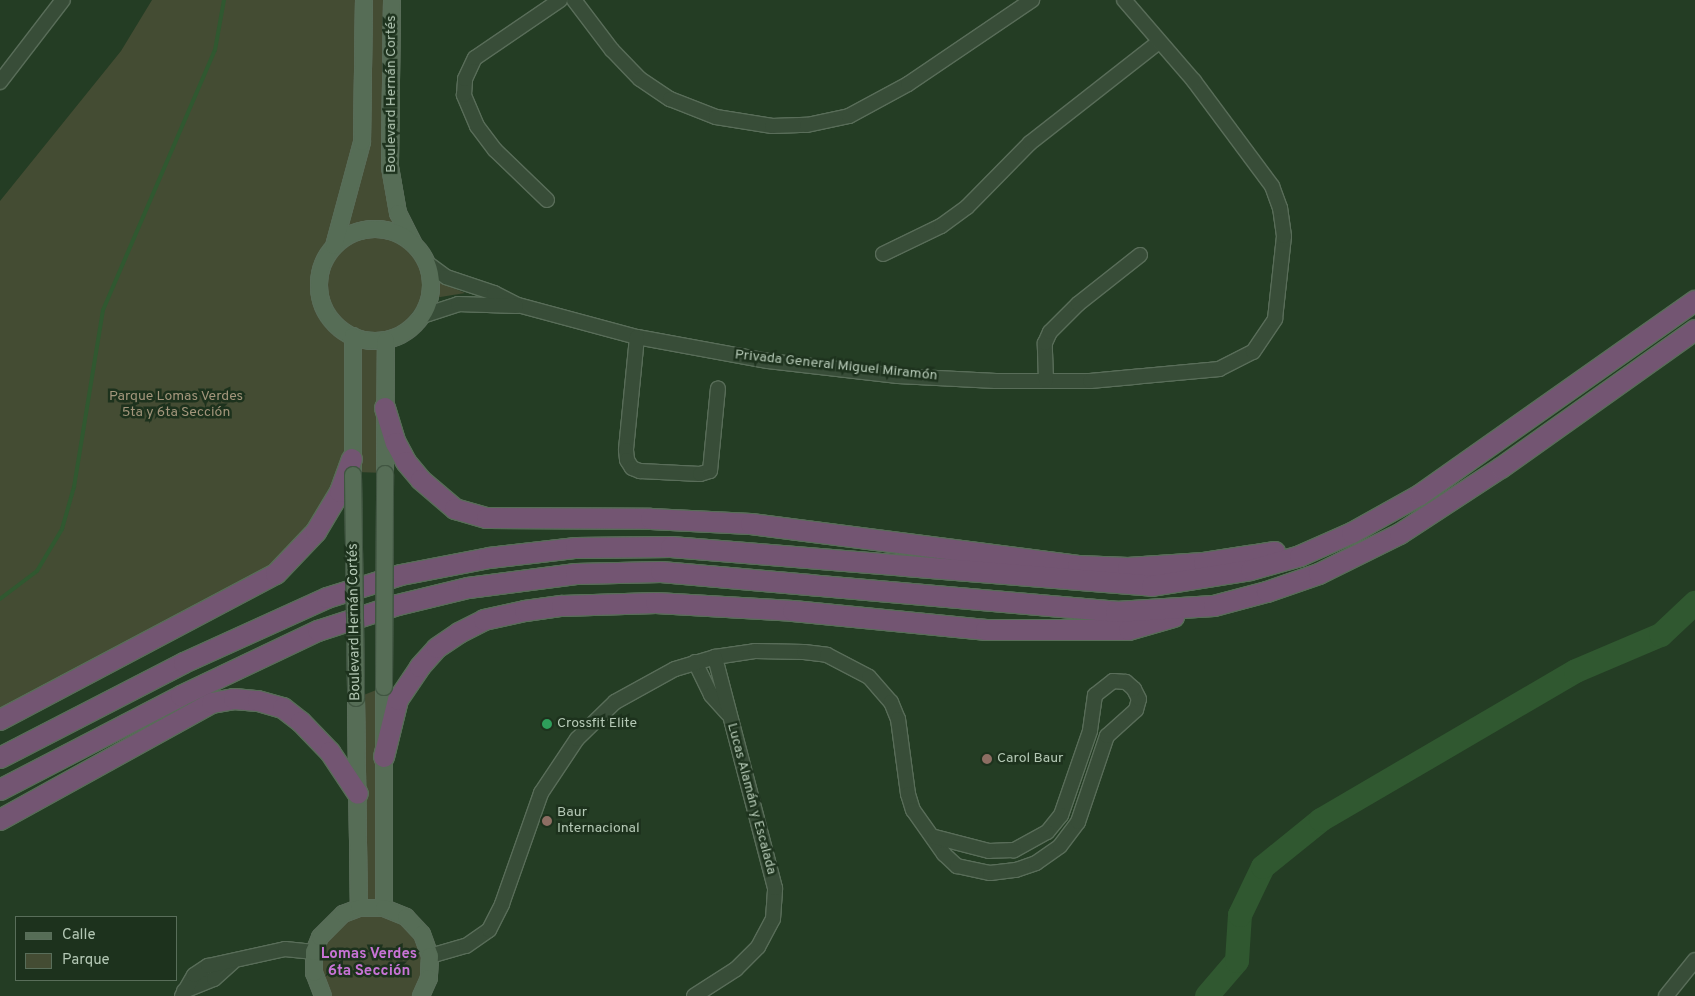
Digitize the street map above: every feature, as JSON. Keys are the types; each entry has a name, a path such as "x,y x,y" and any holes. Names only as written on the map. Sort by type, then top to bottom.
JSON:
{"highway":[{"path":"0,758 184,663 328,598 401,575 489,558 576,548 670,547 1152,586 1251,570 1300,556 1352,533 1420,495 1490,448 1661,323 1695,301"},
{"path":"384,757 398,700 420,667 437,648 459,633 484,620 562,606 656,603 793,611 986,630 1129,630 1319,574 1400,534 1501,468 1695,330"},
{"path":"385,408 396,443 406,462 420,480 456,509 487,518 650,519 751,524 1078,566 1128,568 1204,563 1301,547 1352,533"},
{"path":"0,720 276,574 316,532 340,492 352,467"},
{"path":"0,790 180,696 318,631 398,605 468,588 576,574 661,572 1116,612 1214,606"},
{"path":"0,820 212,703 234,699 258,701 283,708 301,722 330,752 358,794"}],"main road":[{"name":"Boulevard Hernán Cortés","path":"334,246 362,142 364,0"},
{"name":"Boulevard Hernán Cortés","path":"392,0 390,167 398,213 412,243"},
{"path":"373,229 391,231 412,243 427,263 431,289 422,316 412,327 386,340 353,336 332,320 320,296 321,270 334,246 355,233 373,229"},
{"name":"Boulevard Hernán Cortés","path":"353,336 352,467 359,908"},
{"name":"Boulevard Hernán Cortés","path":"384,908 386,340"},
{"path":"323,996 314,973 314,952 330,924 359,908 384,908 406,917 422,934 430,956 429,978 421,996"}],"street":[{"path":"0,82 63,0"},
{"path":"547,200 495,150 477,126 464,95 465,79 475,58 560,0"},
{"path":"574,0 612,50 640,79 670,99 724,119 772,126 807,126 849,116 908,84 1032,0"},
{"name":"Privada General Miguel Miramón","path":"427,263 446,277 494,293 518,306 637,337 768,361 898,376 1046,380 1159,377 1219,369 1253,352 1275,319 1284,236 1280,208 1272,186 1194,81 1124,0"},
{"path":"883,254 941,226 967,207 1030,143 1159,42"},
{"path":"1046,380 1045,343 1050,332 1078,304 1140,255"},
{"path":"472,303 475,288"},
{"name":"Privada General Miguel Miramón","path":"422,316 444,307 472,303 490,306 518,306"},
{"path":"637,337 626,450 626,460 632,468 640,471 700,474 710,471 718,388"},
{"path":"430,956 466,946 489,930 502,904 541,793 577,739 615,702 634,689 654,678 695,662 754,651 804,652 827,654 870,677 891,702 902,734 908,794 914,810 935,837 944,854 957,866 990,873 1016,870 1036,863 1060,846 1078,822 1107,736 1136,710 1139,698 1134,689 1126,682 1113,681 1095,695 1090,731 1061,815 1047,832 1014,850 989,851 935,837"},
{"name":"Lucas Alamán y Escalada","path":"694,996 736,969 758,948 773,919 775,888 768,852 729,715 715,657"},
{"name":"Lucas Alamán y Escalada","path":"695,662 710,695 729,715"},
{"path":"183,994 214,979 233,962 285,949 314,952"},
{"path":"1666,996 1695,960"}],"green space":[{"name":"Parque Lomas Verdes 5ta y 6ta Sección","path":"152,0 384,0 383,113 408,239 394,231 374,227 354,230 342,236 362,113 331,245 318,271 317,289 321,306 331,321 351,335 351,459 292,559 0,719 0,201 121,51"},
{"path":"374,233 392,236 408,246 418,258 424,275 465,293 422,300 404,324 383,333 354,330 335,317 327,304 324,272 337,249 357,236"},
{"path":"360,338 383,339 378,473 355,472"},
{"path":"384,687 384,907 360,906 356,698"},
{"path":"384,910 417,933 427,956 418,996 325,996 317,953 342,917"}],"waterway":[{"path":"0,599 37,571 62,529 74,487 103,310 215,50 224,0"},
{"path":"1207,996 1237,961 1240,915 1263,867 1321,820 1576,671 1661,635 1695,603"}],"place":[{"name":"Crossfit Elite","path":"547,724"},
{"name":"Carol Baur","path":"987,759"},
{"name":"Baur Internacional","path":"547,821"}],"district":[{"name":"Lomas Verdes 6ta Sección","path":"369,962"}]}
